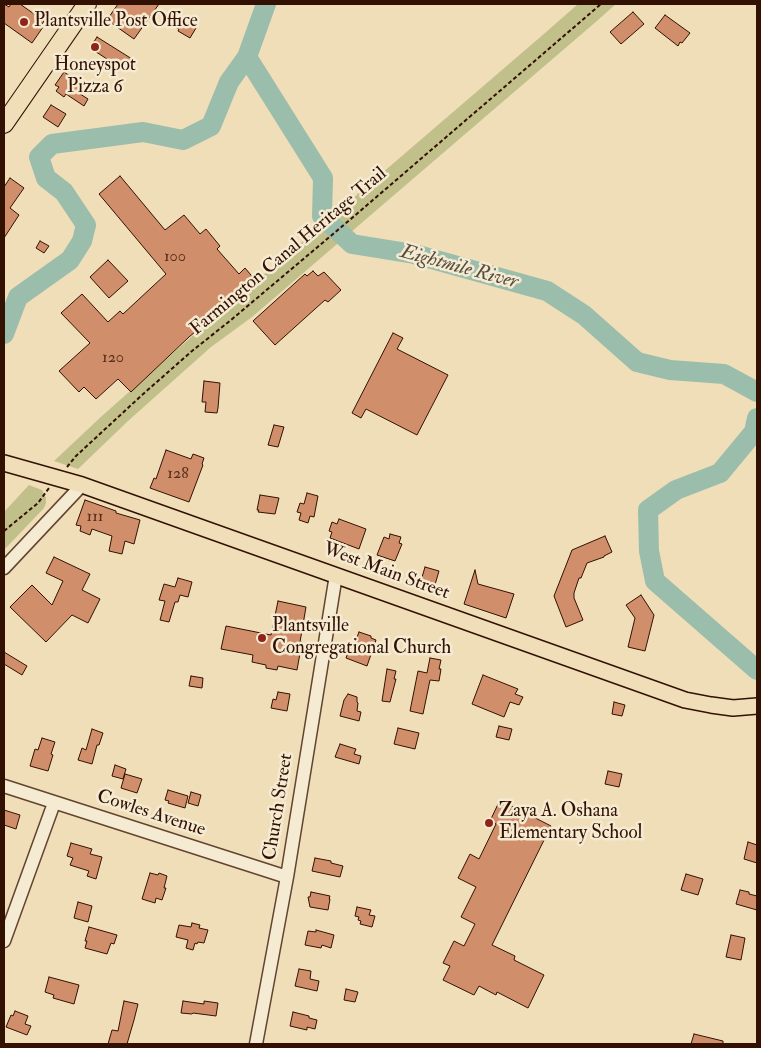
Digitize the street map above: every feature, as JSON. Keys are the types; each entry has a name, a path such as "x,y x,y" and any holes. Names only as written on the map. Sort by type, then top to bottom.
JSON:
{"highway":[{"path":"4,124 87,4"}],"main road":[{"name":"West Main Street","path":"4,463 82,485 685,700 711,706 733,708 757,706"}],"street":[{"path":"4,568 82,485"},
{"name":"Church Street","path":"256,1044 287,877 336,576"},
{"name":"Cowles Avenue","path":"4,786 287,877"},
{"path":"4,941 54,803"}],"path":[{"name":"Farmington Canal Heritage Trail","path":"4,531 38,503 76,456 192,351 324,242 601,4"}],"shaded area":[{"path":"578,4 616,4 252,317 211,347 128,421 78,469 54,461 189,339"},
{"path":"29,485 42,490 46,503 44,508 4,550 4,512"}],"building":[{"name":"Plantsville Post Office","path":"4,4 9,7 11,4 20,4 44,21 41,26 43,27 32,43 4,23"},
{"path":"118,4 159,4 134,39 107,20"},
{"path":"633,12 644,24 621,44 610,32"},
{"path":"665,15 690,33 678,46 655,28"},
{"path":"180,19 196,28 190,38 175,27"},
{"path":"97,37 132,59 124,70 90,48"},
{"path":"64,72 82,84 77,92 88,99 84,106 66,94 64,97 56,91 59,87 55,85"},
{"path":"51,105 66,114 58,127 43,117"},
{"path":"120,176 165,230 184,215 200,234 206,229 220,246 217,249 239,274 245,268 256,281 189,337 131,392 118,379 96,399 84,387 79,392 59,371 90,343 61,313 82,294 108,322 120,311 123,314 166,274 99,194"},
{"path":"10,178 24,188 10,208 19,215 4,238 4,187"},
{"path":"40,241 49,246 44,253 36,248"},
{"path":"108,260 128,281 109,298 90,277"},
{"path":"313,271 318,276 324,272 341,290 328,302 325,300 275,345 253,321 305,274 307,276"},
{"path":"393,333 403,338 397,349 448,375 417,435 366,409 361,418 352,413"},
{"path":"204,381 220,383 217,413 205,412 206,402 202,402"},
{"path":"274,425 284,427 278,447 268,445"},
{"path":"166,450 191,459 193,454 204,458 189,502 150,488 154,478 156,479"},
{"path":"307,493 318,496 314,517 310,516 308,523 299,520 301,513 297,512 300,503 304,504"},
{"path":"260,495 279,498 275,514 258,512"},
{"path":"85,500 116,511 116,513 140,520 134,544 125,541 122,554 109,551 112,536 92,529 90,535 80,531 81,526 76,525"},
{"path":"339,519 366,529 359,549 330,538 332,532 329,531 332,522 337,524"},
{"path":"390,534 401,537 399,543 402,544 395,561 377,555 384,537 389,539"},
{"path":"605,536 612,552 587,563 574,593 574,598 583,620 566,627 554,596 572,550"},
{"path":"54,557 90,574 82,590 100,599 88,623 72,615 46,642 10,607 32,585 52,605 63,581 46,573"},
{"path":"425,567 439,571 434,588 420,584"},
{"path":"475,570 478,584 514,594 506,618 464,604"},
{"path":"178,578 192,582 188,597 180,595 178,602 175,602 169,622 160,620 165,601 159,600 164,584 175,587"},
{"path":"641,595 654,615 645,651 628,647 635,618 626,605"},
{"name":"Plantsville Congregational Church","path":"278,601 306,607 297,670 278,666 277,670 266,668 266,665 252,662 253,655 221,649 226,626 271,635"},
{"path":"359,632 376,640 367,666 346,658 351,644 354,645"},
{"path":"4,652 27,666 22,675 4,664"},
{"path":"430,658 441,660 439,681 430,680 423,714 410,711 418,671 427,673"},
{"path":"387,669 396,671 394,679 396,679 390,702 382,701"},
{"path":"483,675 518,689 515,694 523,697 519,705 510,702 504,717 472,704"},
{"path":"191,676 203,678 202,688 189,686"},
{"path":"278,692 290,694 287,711 271,708 273,699 276,700"},
{"path":"348,694 357,697 357,711 361,712 359,721 340,716 344,700"},
{"path":"614,702 625,705 622,716 612,714"},
{"path":"499,726 512,729 509,740 496,737"},
{"path":"398,728 419,733 415,749 394,744"},
{"path":"92,729 103,733 99,745 97,745 92,764 78,760 82,748 86,750"},
{"path":"42,738 55,742 48,771 30,766 35,749 38,750"},
{"path":"340,744 356,749 354,754 361,756 359,764 335,757"},
{"path":"115,765 126,769 123,779 112,776"},
{"path":"608,771 622,774 619,787 605,784"},
{"path":"125,774 142,779 137,793 121,788"},
{"path":"168,790 188,796 185,808 168,803 169,801 165,800"},
{"path":"191,792 201,795 198,806 188,803"},
{"path":"500,800 551,826 492,945 515,956 514,960 544,975 528,1008 497,992 496,995 479,986 474,995 443,980 450,966 443,963 454,941 464,946 475,924 461,917 476,887 458,878 470,854 479,859 496,824 490,821"},
{"path":"4,810 20,815 16,829 4,825"},
{"path":"748,842 757,845 757,863 744,859"},
{"path":"71,843 92,849 90,854 102,857 96,879 87,876 89,871 70,865 73,858 67,856"},
{"path":"315,858 331,861 331,863 343,866 340,877 312,871"},
{"path":"150,873 158,875 159,873 167,876 162,900 156,898 155,903 142,899"},
{"path":"686,874 703,879 698,895 681,890"},
{"path":"740,890 757,896 757,910 736,904"},
{"path":"311,892 330,896 328,910 310,907 308,897 310,897"},
{"path":"78,902 92,906 88,922 74,918"},
{"path":"357,907 371,910 369,915 375,916 372,927 360,924 359,917 355,916"},
{"path":"192,923 200,925 199,928 208,930 204,943 195,943 193,950 186,948 188,940 176,937 179,925 191,927"},
{"path":"89,927 117,935 114,944 111,943 107,954 85,948"},
{"path":"316,930 334,935 331,948 322,945 321,948 305,945 308,931 316,932"},
{"path":"731,935 745,938 741,960 726,957"},
{"path":"299,969 311,971 310,979 319,981 317,991 295,986"},
{"path":"49,977 79,985 74,1004 53,998 54,995 45,992"},
{"path":"346,989 358,992 355,1002 344,1000"},
{"path":"124,1001 138,1004 127,1044 108,1044 112,1030 118,1031"},
{"path":"183,1001 204,1004 204,1001 218,1003 216,1016 181,1013"},
{"path":"15,1011 28,1016 25,1024 31,1026 27,1035 6,1027 11,1015 13,1016"},
{"path":"293,1012 317,1020 315,1029 307,1027 307,1030 290,1026"},
{"path":"694,1034 723,1041 723,1044 691,1044"}],"waterway":[{"path":"4,334 18,297 70,260 82,241 86,225 64,192 46,178 39,157 52,144 143,132 183,140 211,126 229,82 247,57 266,4"},
{"name":"Eightmile River","path":"247,57 323,178 322,216 352,244 414,254 547,291 584,315 637,362 670,370 724,374 757,392"},
{"name":"Eightmile River","path":"757,418 754,432 720,473 676,490 648,510 649,551 655,581 757,670"}],"place":[{"name":"Plantsville Post Office","path":"24,22"},
{"name":"Honeyspot Pizza 6","path":"95,47"},
{"name":"Plantsville Congregational Church","path":"262,638"},
{"name":"Zaya A. Oshana Elementary School","path":"489,823"}]}
